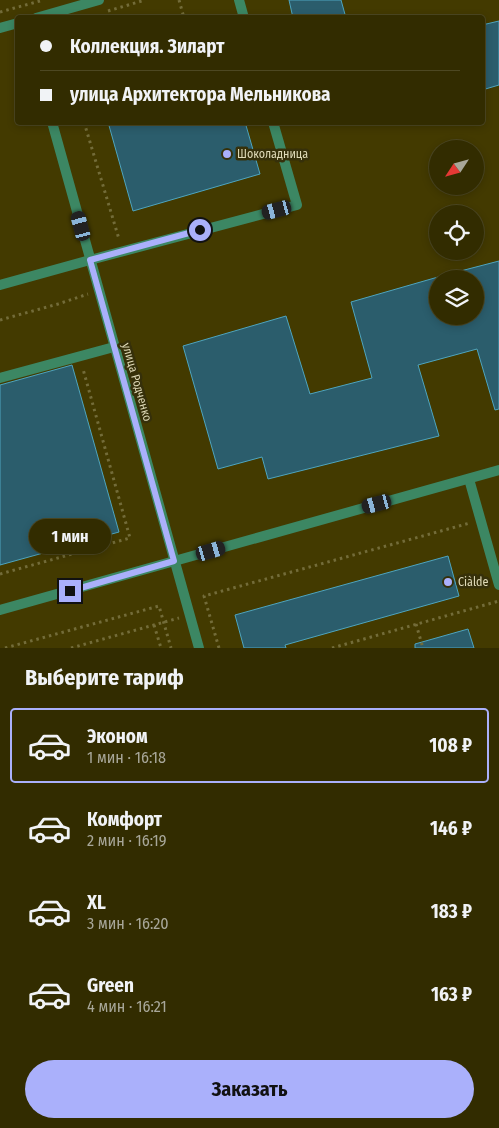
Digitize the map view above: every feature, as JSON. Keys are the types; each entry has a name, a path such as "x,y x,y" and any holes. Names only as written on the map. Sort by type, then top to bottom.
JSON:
{"street":[{"path":"46,15 99,0"},
{"path":"239,0 243,15"},
{"path":"0,28 15,24"},
{"name":"улица Родченко","path":"53,125 198,648"},
{"path":"0,284 296,205 274,125"},
{"path":"0,378 114,347"},
{"path":"0,610 499,470"},
{"path":"469,478 499,584"}],"path":[{"path":"0,12 43,0"},
{"path":"100,12 146,0"},
{"path":"179,0 183,15"},
{"path":"85,125 123,251"},
{"path":"0,320 58,304 98,290"},
{"path":"0,574 130,538 79,356"},
{"path":"219,648 204,596 481,520"},
{"path":"332,648 499,601"},
{"path":"5,648 158,606 171,648"},
{"path":"71,648 189,615"},
{"path":"416,624 423,648"},
{"path":"154,625 161,648"}],"building":[{"path":"289,0 341,0 345,15 292,15"},
{"path":"499,21 499,85 485,89 485,24"},
{"path":"109,125 246,125 260,174 133,211"},
{"path":"499,261 499,409 495,410 477,349 418,365 439,436 268,479 262,457 218,469 183,346 286,316 310,394 372,378 351,302 429,280 429,325 484,325 484,270 464,270"},
{"path":"72,365 119,532 0,565 0,385"},
{"path":"448,556 459,596 285,645 286,648 244,648 235,615"},
{"path":"468,629 474,648 415,648 415,644"}],"place":[{"name":"Шоколадница","path":"227,154"},
{"name":"Ciàlde","path":"448,582"}],"route":[{"path":"70,591 174,561 90,260 200,230"}]}
